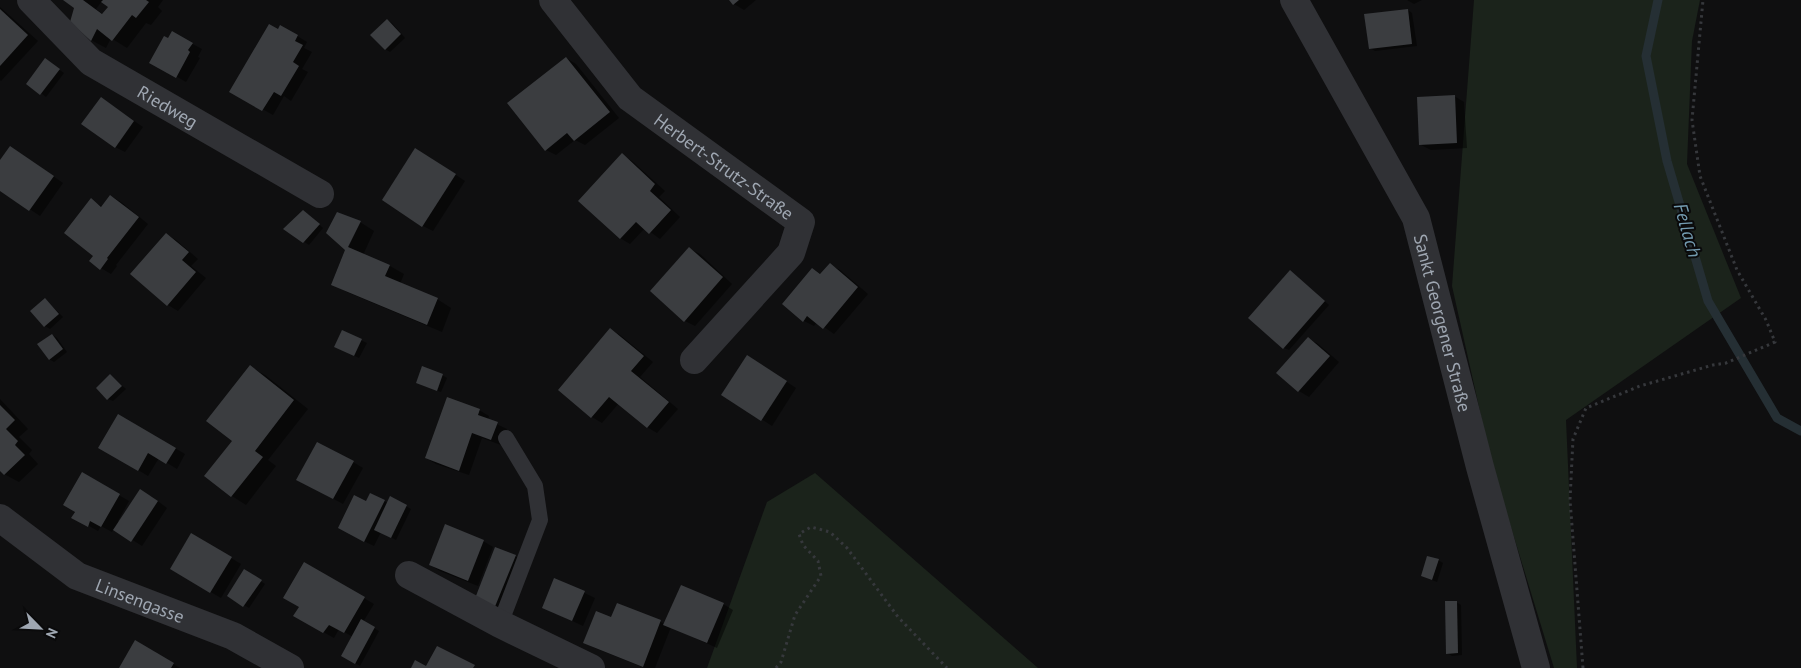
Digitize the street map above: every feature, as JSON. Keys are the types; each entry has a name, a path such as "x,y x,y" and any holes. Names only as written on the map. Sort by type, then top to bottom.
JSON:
{"street":[{"name":"Riedweg","path":"31,0 91,62 320,194"},
{"name":"Herbert-Strutz-Straße","path":"553,0 630,98 801,222 791,253 694,360"},
{"name":"Sankt Georgener Straße","path":"1294,0 1416,218 1480,467 1536,668"},
{"name":"Linsengasse","path":"0,518 77,576 233,636 290,668"},
{"path":"409,576 500,624 591,668"}],"lane":[{"path":"500,624 540,520 535,486 506,438"}],"path":[{"path":"1583,668 1570,500 1573,439 1586,408 1640,386 1726,363 1775,342 1766,320 1737,270 1700,176 1692,120 1703,0"},
{"path":"776,668 781,662 795,615 821,576 818,561 804,545 800,534 811,527 830,532 848,548 898,617 947,668"}],"shaded area":[{"path":"1474,0 1700,0 1692,41 1687,164 1741,298 1566,420 1577,668 1554,668 1492,465 1452,286"},
{"path":"815,473 1038,668 707,668 767,502"}],"building":[{"path":"63,0 83,0 102,14 108,7 101,2 103,0 146,0 149,2 136,18 132,15 112,41 97,29 91,41 70,22 74,8"},
{"path":"729,0 739,0 733,5"},
{"path":"0,9 28,35 0,66"},
{"path":"1408,9 1412,44 1369,49 1364,14"},
{"path":"387,19 401,34 385,50 370,35"},
{"path":"269,24 278,29 280,25 298,35 295,41 303,45 293,62 299,66 281,96 274,92 262,111 229,92"},
{"path":"172,31 193,43 176,78 149,63 164,36 168,38"},
{"path":"566,57 610,112 574,141 567,133 545,151 507,103"},
{"path":"45,58 60,69 40,95 26,84"},
{"path":"1455,95 1457,143 1419,145 1417,97"},
{"path":"101,97 134,121 115,148 81,124"},
{"path":"10,146 54,176 29,211 0,191 0,160"},
{"path":"415,148 456,174 422,227 382,200"},
{"path":"622,153 655,184 650,191 671,210 649,234 636,222 620,239 578,201"},
{"path":"110,195 139,217 100,270 89,261 93,256 64,233 91,198 101,207"},
{"path":"303,210 320,224 303,243 283,229"},
{"path":"337,212 361,221 348,247 390,265 385,276 438,298 427,325 331,285 345,250 326,233"},
{"path":"166,233 189,252 182,260 196,272 167,306 130,274"},
{"path":"689,247 723,277 684,322 650,291"},
{"path":"830,263 858,287 823,329 807,316 803,322 782,304 812,268 820,274"},
{"path":"1290,270 1325,301 1283,349 1248,318"},
{"path":"45,298 59,314 44,327 30,311"},
{"path":"610,328 644,356 631,371 669,402 647,428 609,397 591,418 558,390"},
{"path":"342,330 362,339 354,356 334,347"},
{"path":"52,334 63,349 49,360 37,344"},
{"path":"1308,337 1330,356 1298,392 1276,373"},
{"path":"747,355 787,381 761,421 721,395"},
{"path":"250,365 294,400 255,451 263,457 231,497 204,476 232,441 206,421"},
{"path":"422,366 443,374 437,391 416,383"},
{"path":"110,374 122,386 107,400 96,388"},
{"path":"447,397 480,409 478,415 498,422 491,440 472,433 459,471 425,458"},
{"path":"0,405 15,420 6,429 18,441 15,445 25,455 4,475 0,471"},
{"path":"118,414 176,448 166,464 148,453 138,471 98,448"},
{"path":"317,442 354,461 333,499 296,480"},
{"path":"82,472 120,494 101,527 90,521 88,527 71,518 75,512 63,505"},
{"path":"140,489 158,501 131,542 113,530"},
{"path":"370,493 385,500 364,542 338,528 354,495 366,501"},
{"path":"390,496 407,505 391,538 374,530"},
{"path":"445,524 484,540 468,581 429,565"},
{"path":"191,533 232,557 210,593 170,569"},
{"path":"495,547 516,555 494,609 474,601"},
{"path":"1427,556 1439,559 1432,580 1421,576"},
{"path":"304,562 365,597 344,633 329,625 323,633 293,616 299,607 283,598"},
{"path":"244,569 262,580 243,607 227,596"},
{"path":"554,578 585,591 572,621 542,608"},
{"path":"681,585 724,603 707,643 663,625"},
{"path":"1445,601 1457,601 1458,653 1446,654"},
{"path":"617,603 661,620 643,667 583,643 596,611 611,617"},
{"path":"361,619 375,627 355,664 341,656"},
{"path":"135,640 174,663 171,668 119,668"},
{"path":"437,646 475,665 473,668 411,668 415,660 426,666"}],"waterway":[{"name":"Fellach","path":"1658,0 1646,56 1667,161 1708,301 1777,418 1801,431"}]}
